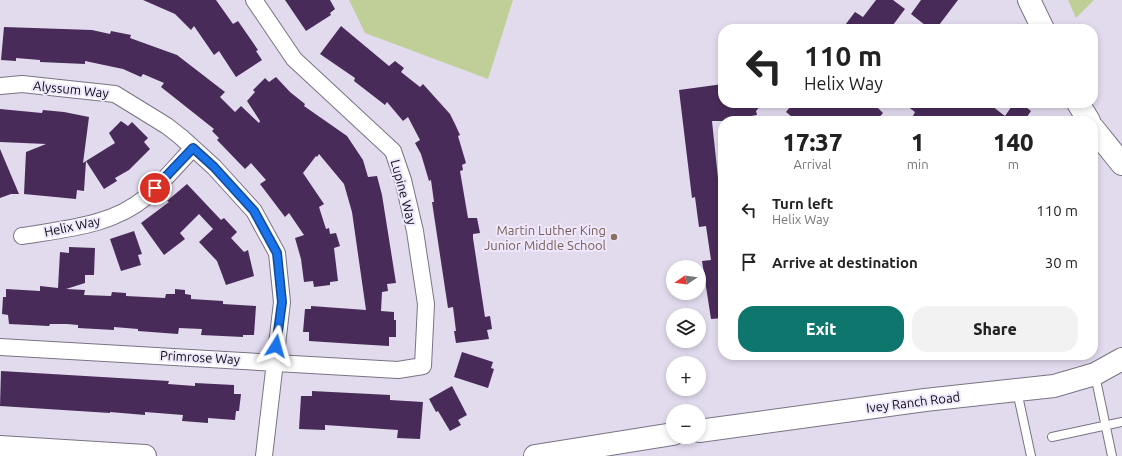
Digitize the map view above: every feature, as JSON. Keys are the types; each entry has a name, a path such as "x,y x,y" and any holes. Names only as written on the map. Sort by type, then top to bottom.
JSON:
{"street":[{"name":"Lupine Way","path":"254,0 294,58 393,152 403,180 415,231 426,304 423,366"},
{"path":"1030,0 1041,24"},
{"name":"Alyssum Way","path":"0,86 22,84 115,94 167,126 214,167 254,211 277,253 282,302 264,456"},
{"path":"1098,134 1122,164"},
{"name":"Helix Way","path":"22,236 90,225 117,214 145,197 193,148"},
{"name":"Primrose Way","path":"0,347 274,361 398,370 423,366"},
{"name":"Ivey Ranch Road","path":"706,430 925,400 1054,386 1095,374 1122,359"},
{"path":"535,456 666,435"},
{"path":"0,448 145,456"}],"lane":[{"path":"1095,374 1112,456"},
{"path":"1017,390 1031,456"},
{"path":"1052,437 1122,422"}],"green space":[{"path":"349,0 513,0 488,79 365,33"},
{"path":"1068,0 1094,0 1076,18"}],"building":[{"path":"143,0 216,0 233,24 238,21 258,50 256,51 262,60 236,77 219,51 214,55 194,26 191,30 175,14"},
{"path":"285,0 330,0 335,9 330,13 331,15 306,31"},
{"path":"876,0 893,0 905,9 894,24 846,24 855,12 863,17"},
{"path":"921,0 958,0 940,24 924,24 911,14"},
{"path":"341,26 389,66 395,61 404,68 401,72 420,87 423,84 450,114 455,124 460,135 458,136 466,163 462,165 463,170 460,171 468,218 477,218 480,233 473,234 473,238 485,317 490,316 492,329 487,330 489,339 456,343 453,307 448,308 432,202 434,202 431,180 429,181 421,154 415,143 420,140 408,117 403,121 387,102 385,105 354,81 355,78 320,54"},
{"path":"4,27 92,30 110,34 111,31 131,35 130,38 177,55 225,92 220,97 235,112 241,106 259,123 260,121 247,101 255,92 253,90 265,78 269,82 276,77 290,92 305,104 304,106 347,136 363,160 368,177 377,176 382,195 396,283 387,284 388,291 382,292 381,311 394,312 394,320 396,320 396,337 389,337 389,346 309,341 309,332 303,332 305,309 311,309 311,306 366,310 352,212 344,184 319,154 303,173 324,204 319,207 326,229 329,228 330,234 336,233 340,246 334,248 338,281 330,282 330,285 314,287 313,281 304,282 301,259 295,238 304,235 289,213 285,217 260,184 266,180 251,163 245,169 217,140 219,138 212,131 214,129 161,87 164,83 143,74 141,77 123,69 85,61 85,64 40,62 40,60 16,58 16,61 1,60"},
{"path":"718,85 718,108 759,108 756,111 757,115 718,116 718,121 712,121 718,178 718,318 711,319 706,287 706,261 711,260 706,226 699,227 695,197 692,198 679,90"},
{"path":"789,108 878,108 883,113 880,116 791,116 786,112"},
{"path":"910,108 995,108 1005,116 913,116 915,112"},
{"path":"1011,108 1027,108 1031,111 1028,116 1005,116"},
{"path":"0,109 42,113 43,110 89,117 83,163 86,161 84,191 77,190 76,199 24,194 26,152 46,144 0,142"},
{"path":"121,121 128,126 132,122 148,138 144,142 150,149 129,170 115,178 117,181 104,189 86,161 115,143 109,133"},
{"path":"0,149 19,194 11,194 0,198"},
{"path":"187,184 221,220 224,218 237,232 231,238 244,252 248,250 254,276 226,285 217,261 199,242 213,229 199,214 180,233 185,239 164,255 141,223 169,202 167,201"},
{"path":"134,231 142,254 138,255 141,265 121,271 110,239"},
{"path":"69,247 95,248 94,275 85,275 85,283 66,289 85,290 84,295 111,296 112,292 126,293 126,296 165,298 166,294 175,294 175,289 185,290 185,294 191,295 191,299 223,301 223,304 256,306 254,335 243,335 243,337 201,335 202,329 179,328 178,334 138,331 138,329 114,327 114,330 78,328 78,325 67,324 50,324 49,326 9,324 8,315 2,314 3,297 6,297 6,289 40,291 40,286 58,288 60,252 69,253"},
{"path":"462,352 493,362 491,368 494,369 488,388 454,377"},
{"path":"1,371 169,381 168,384 195,386 195,383 234,385 234,394 241,394 239,411 236,411 235,420 208,418 208,423 182,421 183,415 145,412 145,415 0,406"},
{"path":"452,386 467,415 458,420 461,425 450,431 438,411 436,412 429,399"},
{"path":"312,391 390,395 390,400 423,402 420,439 397,438 398,430 325,425 325,430 299,429 301,396 312,396"}],"place":[{"name":"Martin Luther King Junior Middle School","path":"614,237"}],"route":[{"path":"155,188 193,148 214,167 254,211 277,253 282,302 276,346"}]}
